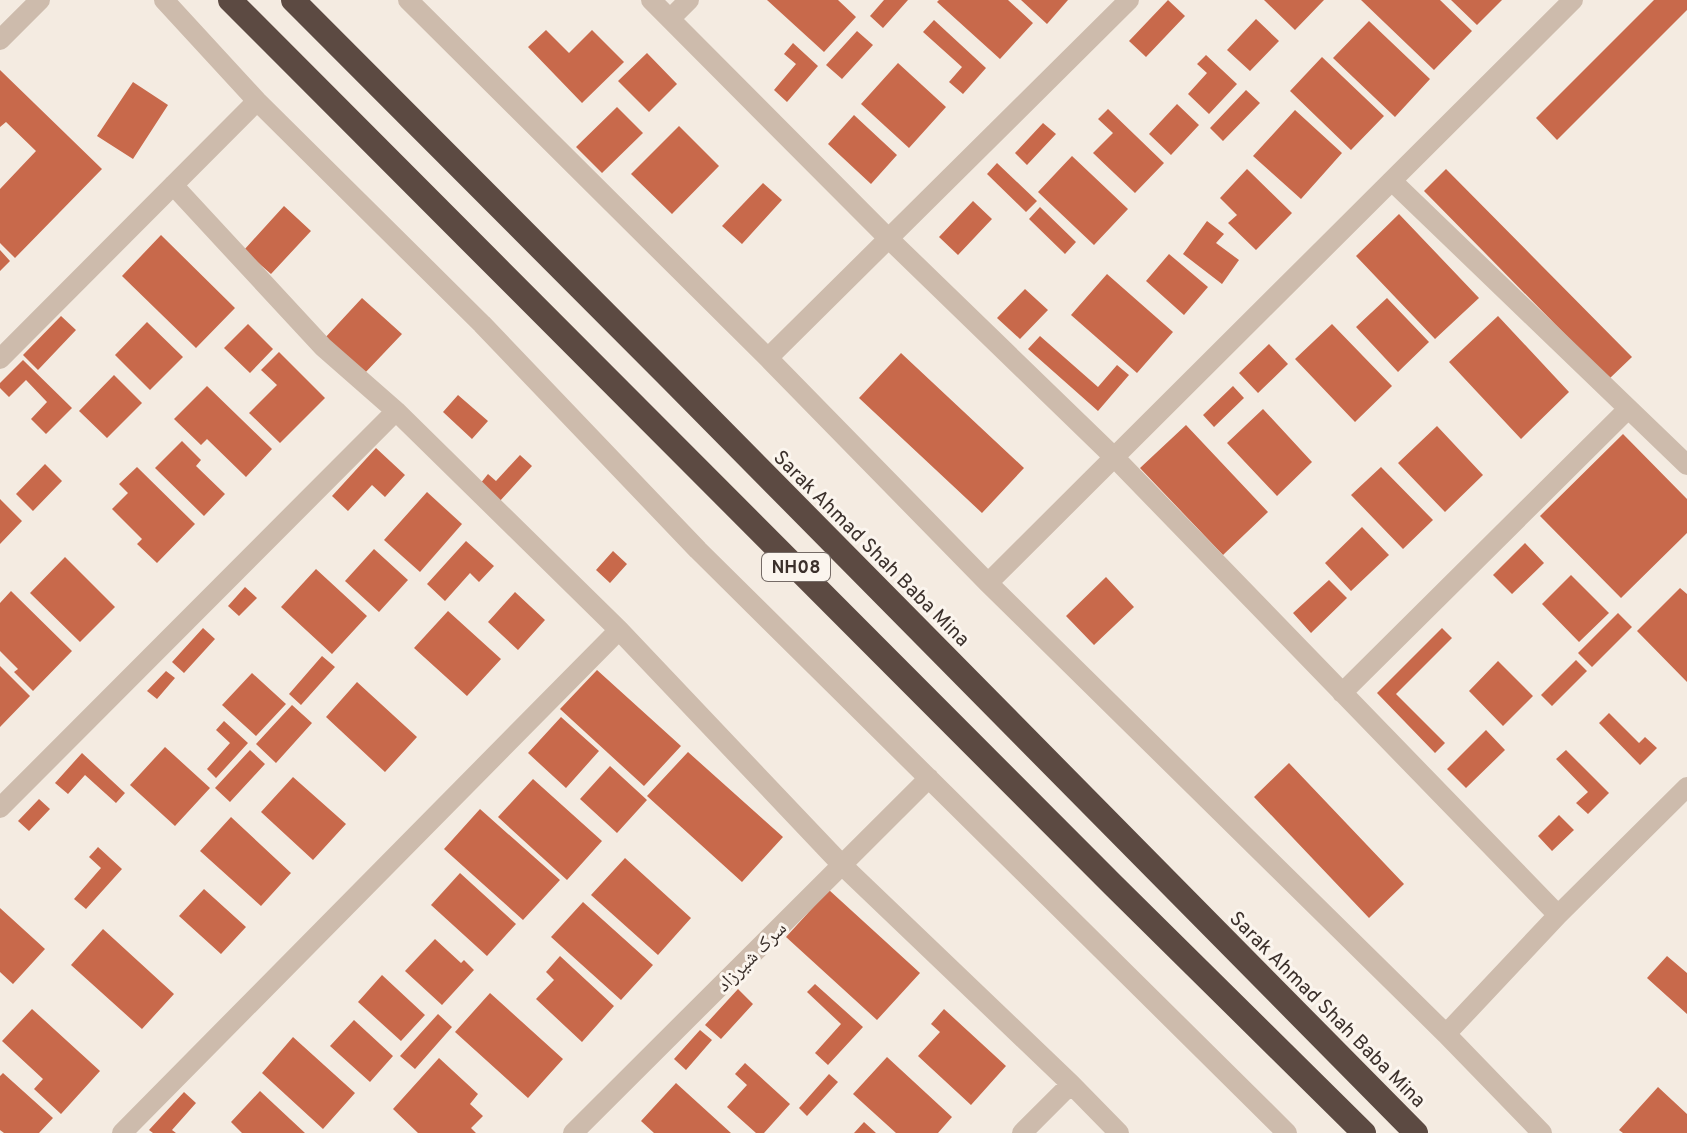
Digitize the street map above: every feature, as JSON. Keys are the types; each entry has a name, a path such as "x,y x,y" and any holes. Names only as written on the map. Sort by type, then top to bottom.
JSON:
{"highway":[{"name":"NH08","path":"230,0 1364,1133"},
{"name":"Sarak Ahmad Shah Baba Mina","path":"293,0 1416,1133"}],"street":[{"path":"0,40 40,0"},
{"path":"164,0 257,101 482,324 698,550 1287,1133"},
{"path":"408,0 768,358 988,583 1446,1034 1542,1133"},
{"path":"651,0 888,238 1115,458 1558,915"},
{"path":"670,19 689,0"},
{"path":"768,358 1129,0"},
{"path":"988,583 1573,0"},
{"path":"0,359 257,101"},
{"path":"1393,182 1687,465"},
{"path":"173,185 323,347 396,411 619,630 842,865 1119,1133"},
{"path":"1342,693 1628,409"},
{"path":"0,808 396,411"},
{"path":"122,1133 619,630"},
{"name":"سرک شیرزاد","path":"573,1133 929,778"},
{"path":"1446,1034 1558,915 1687,787"},
{"path":"1022,1133 1071,1084"}],"building":[{"path":"767,0 838,0 856,17 824,52"},
{"path":"884,0 908,0 883,28 870,16"},
{"path":"1008,0 1033,23 1000,59 937,2"},
{"path":"1021,0 1068,0 1047,24"},
{"path":"1168,0 1185,16 1146,57 1129,41"},
{"path":"1264,0 1324,0 1295,30"},
{"path":"1361,0 1440,0 1472,31 1434,70"},
{"path":"1451,0 1502,0 1477,25"},
{"path":"1654,0 1687,0 1687,10 1557,140 1536,118"},
{"path":"1256,19 1279,41 1250,71 1227,50"},
{"path":"934,20 986,68 963,94 949,82 962,67 923,32"},
{"path":"1369,21 1430,79 1395,117 1333,58"},
{"path":"546,30 569,53 592,30 624,62 582,103 528,47"},
{"path":"857,31 873,45 842,79 826,65"},
{"path":"793,43 818,66 787,102 774,90 796,64 784,54"},
{"path":"647,53 677,84 649,112 618,81"},
{"path":"1206,55 1237,84 1209,114 1188,94 1207,73 1197,64"},
{"path":"1322,57 1384,116 1351,150 1290,91"},
{"path":"898,63 946,107 909,148 861,104"},
{"path":"0,70 102,169 15,258 0,243 0,189 36,151 6,122 0,127"},
{"path":"133,82 168,105 133,159 97,136"},
{"path":"1246,90 1260,103 1223,141 1210,128"},
{"path":"1177,104 1199,125 1171,155 1149,134"},
{"path":"617,107 643,133 602,173 576,147"},
{"path":"1108,109 1164,163 1135,193 1093,153 1113,133 1098,119"},
{"path":"1295,110 1342,153 1301,199 1253,156"},
{"path":"854,115 897,155 871,184 828,144"},
{"path":"1043,123 1056,134 1027,165 1015,153"},
{"path":"679,126 719,166 672,214 631,174"},
{"path":"1072,156 1128,209 1094,245 1038,192"},
{"path":"997,163 1037,201 1026,212 987,174"},
{"path":"1247,169 1292,213 1256,250 1228,223 1237,215 1220,198"},
{"path":"1446,169 1632,357 1609,379 1424,191"},
{"path":"763,183 782,200 742,244 722,226"},
{"path":"973,201 992,219 958,255 939,237"},
{"path":"284,206 311,231 271,274 244,250"},
{"path":"1040,207 1076,242 1065,254 1029,219"},
{"path":"1399,214 1479,298 1435,339 1356,256"},
{"path":"1207,221 1224,234 1216,243 1239,260 1222,284 1183,254"},
{"path":"161,235 235,308 196,348 122,276"},
{"path":"0,250 10,261 0,271"},
{"path":"1169,254 1208,287 1184,315 1146,281"},
{"path":"1107,274 1173,332 1137,373 1071,315"},
{"path":"1025,289 1048,310 1020,339 997,318"},
{"path":"362,298 402,334 363,375 324,339"},
{"path":"1387,298 1429,342 1398,372 1356,327"},
{"path":"61,316 76,330 38,370 23,355"},
{"path":"1498,316 1569,392 1521,439 1449,362"},
{"path":"147,322 183,357 150,390 115,355"},
{"path":"248,324 273,349 250,373 224,348"},
{"path":"1332,324 1392,386 1355,422 1295,359"},
{"path":"1040,336 1098,387 1117,365 1129,375 1098,411 1028,349"},
{"path":"1269,344 1288,364 1258,393 1239,373"},
{"path":"279,352 325,398 280,443 249,413 277,385 261,370"},
{"path":"901,353 1024,468 982,513 859,398"},
{"path":"23,360 72,408 46,434 31,419 47,402 26,380 9,397 0,388 0,383"},
{"path":"114,375 142,403 107,438 79,411"},
{"path":"207,386 272,449 246,477 207,439 201,445 174,419"},
{"path":"1233,386 1244,398 1214,427 1203,415"},
{"path":"458,395 488,421 472,439 443,412"},
{"path":"1263,409 1312,462 1277,496 1227,443"},
{"path":"1186,425 1268,512 1223,555 1140,468"},
{"path":"1437,426 1483,475 1445,512 1398,463"},
{"path":"1623,434 1687,499 1687,533 1621,598 1540,516"},
{"path":"182,441 201,460 196,466 225,494 204,516 155,468"},
{"path":"376,448 405,475 385,497 372,485 348,511 332,496"},
{"path":"520,455 532,466 499,502 480,484 488,474 496,481"},
{"path":"45,464 62,481 33,511 16,494"},
{"path":"137,467 195,524 157,563 137,544 142,539 112,509 128,493 119,484"},
{"path":"1381,467 1433,520 1403,549 1351,495"},
{"path":"427,492 462,524 420,572 384,540"},
{"path":"0,499 22,521 0,544"},
{"path":"1362,527 1389,555 1351,591 1325,563"},
{"path":"466,541 494,566 479,582 470,573 445,601 427,584"},
{"path":"1525,543 1544,563 1512,594 1493,575"},
{"path":"374,549 408,580 379,612 345,581"},
{"path":"613,551 627,564 610,583 596,570"},
{"path":"65,557 115,607 80,642 30,593"},
{"path":"316,569 367,616 332,654 281,607"},
{"path":"1571,575 1609,613 1579,642 1542,604"},
{"path":"1106,577 1134,607 1094,645 1066,616"},
{"path":"1329,580 1347,598 1311,633 1293,613"},
{"path":"245,587 257,598 239,616 228,606"},
{"path":"1680,588 1687,594 1687,682 1637,631"},
{"path":"11,591 72,651 33,691 14,672 18,669 0,651 0,603"},
{"path":"515,592 545,620 518,650 488,622"},
{"path":"448,611 501,659 467,696 414,648"},
{"path":"1618,613 1632,627 1592,667 1578,653"},
{"path":"203,628 215,639 184,673 172,662"},
{"path":"1442,628 1452,638 1396,694 1445,743 1435,753 1377,693"},
{"path":"322,656 335,667 301,705 289,694"},
{"path":"1576,660 1587,671 1552,706 1541,695"},
{"path":"1498,661 1533,696 1503,726 1469,691"},
{"path":"0,666 30,696 0,727"},
{"path":"597,670 681,746 644,786 560,709"},
{"path":"166,671 175,678 157,699 147,691"},
{"path":"252,673 286,704 256,736 222,705"},
{"path":"357,682 417,737 385,772 326,717"},
{"path":"292,705 312,723 276,763 256,744"},
{"path":"1609,713 1639,743 1645,737 1657,748 1640,765 1599,723"},
{"path":"561,717 599,751 566,788 528,753"},
{"path":"224,721 248,743 216,778 207,769 230,743 216,730"},
{"path":"1486,730 1505,750 1466,788 1447,769"},
{"path":"165,747 210,788 175,826 130,785"},
{"path":"250,750 265,764 230,802 215,788"},
{"path":"1566,750 1609,793 1588,814 1576,803 1588,792 1556,759"},
{"path":"688,752 783,837 742,882 647,796"},
{"path":"82,753 125,793 116,803 85,775 68,794 55,783"},
{"path":"1289,763 1404,884 1369,918 1254,797"},
{"path":"610,766 647,800 617,833 580,799"},
{"path":"293,777 346,824 313,860 261,812"},
{"path":"533,779 602,841 567,880 498,817"},
{"path":"39,799 50,809 29,831 18,821"},
{"path":"480,809 560,880 523,920 444,849"},
{"path":"1559,815 1574,830 1552,851 1538,836"},
{"path":"231,817 291,873 261,906 200,851"},
{"path":"98,847 122,869 86,909 74,899 101,868 89,857"},
{"path":"625,858 691,918 658,955 591,895"},
{"path":"460,873 516,924 487,956 431,905"},
{"path":"204,889 246,927 221,954 179,916"},
{"path":"829,890 920,973 877,1020 786,937"},
{"path":"583,902 653,965 621,1000 551,937"},
{"path":"0,908 45,949 13,984 0,972"},
{"path":"103,929 174,994 142,1029 71,965"},
{"path":"435,939 461,963 464,960 474,970 442,1005 405,971"},
{"path":"560,956 614,1006 582,1042 536,999 554,980 546,972"},
{"path":"1667,956 1687,973 1687,1014 1647,978"},
{"path":"382,975 425,1015 401,1041 358,1002"},
{"path":"815,984 863,1027 828,1065 815,1053 841,1024 807,992"},
{"path":"738,989 753,1004 721,1039 705,1025"},
{"path":"490,993 563,1059 528,1098 455,1032"},
{"path":"32,1009 100,1071 61,1114 34,1089 43,1079 2,1041"},
{"path":"944,1009 1006,1066 971,1105 918,1056 940,1032 931,1024"},
{"path":"438,1014 452,1027 415,1069 400,1056"},
{"path":"354,1020 393,1056 370,1082 330,1046"},
{"path":"700,1030 712,1040 686,1070 674,1059"},
{"path":"293,1037 355,1093 323,1129 262,1073"},
{"path":"887,1057 952,1117 938,1133 896,1133 853,1094"},
{"path":"439,1058 478,1094 470,1104 483,1116 471,1128 476,1133 418,1133 393,1109"},
{"path":"745,1063 790,1104 764,1133 756,1133 727,1107 747,1085 735,1074"},
{"path":"3,1073 53,1118 39,1133 4,1133 0,1130 0,1076"},
{"path":"829,1074 838,1082 807,1116 799,1108"},
{"path":"676,1083 731,1133 654,1133 641,1121"},
{"path":"1658,1087 1687,1114 1687,1133 1623,1133 1619,1130"},
{"path":"260,1091 305,1133 242,1133 231,1122"},
{"path":"184,1092 196,1103 172,1130 176,1133 153,1133 149,1130"},
{"path":"864,1122 876,1133 854,1133"}]}
